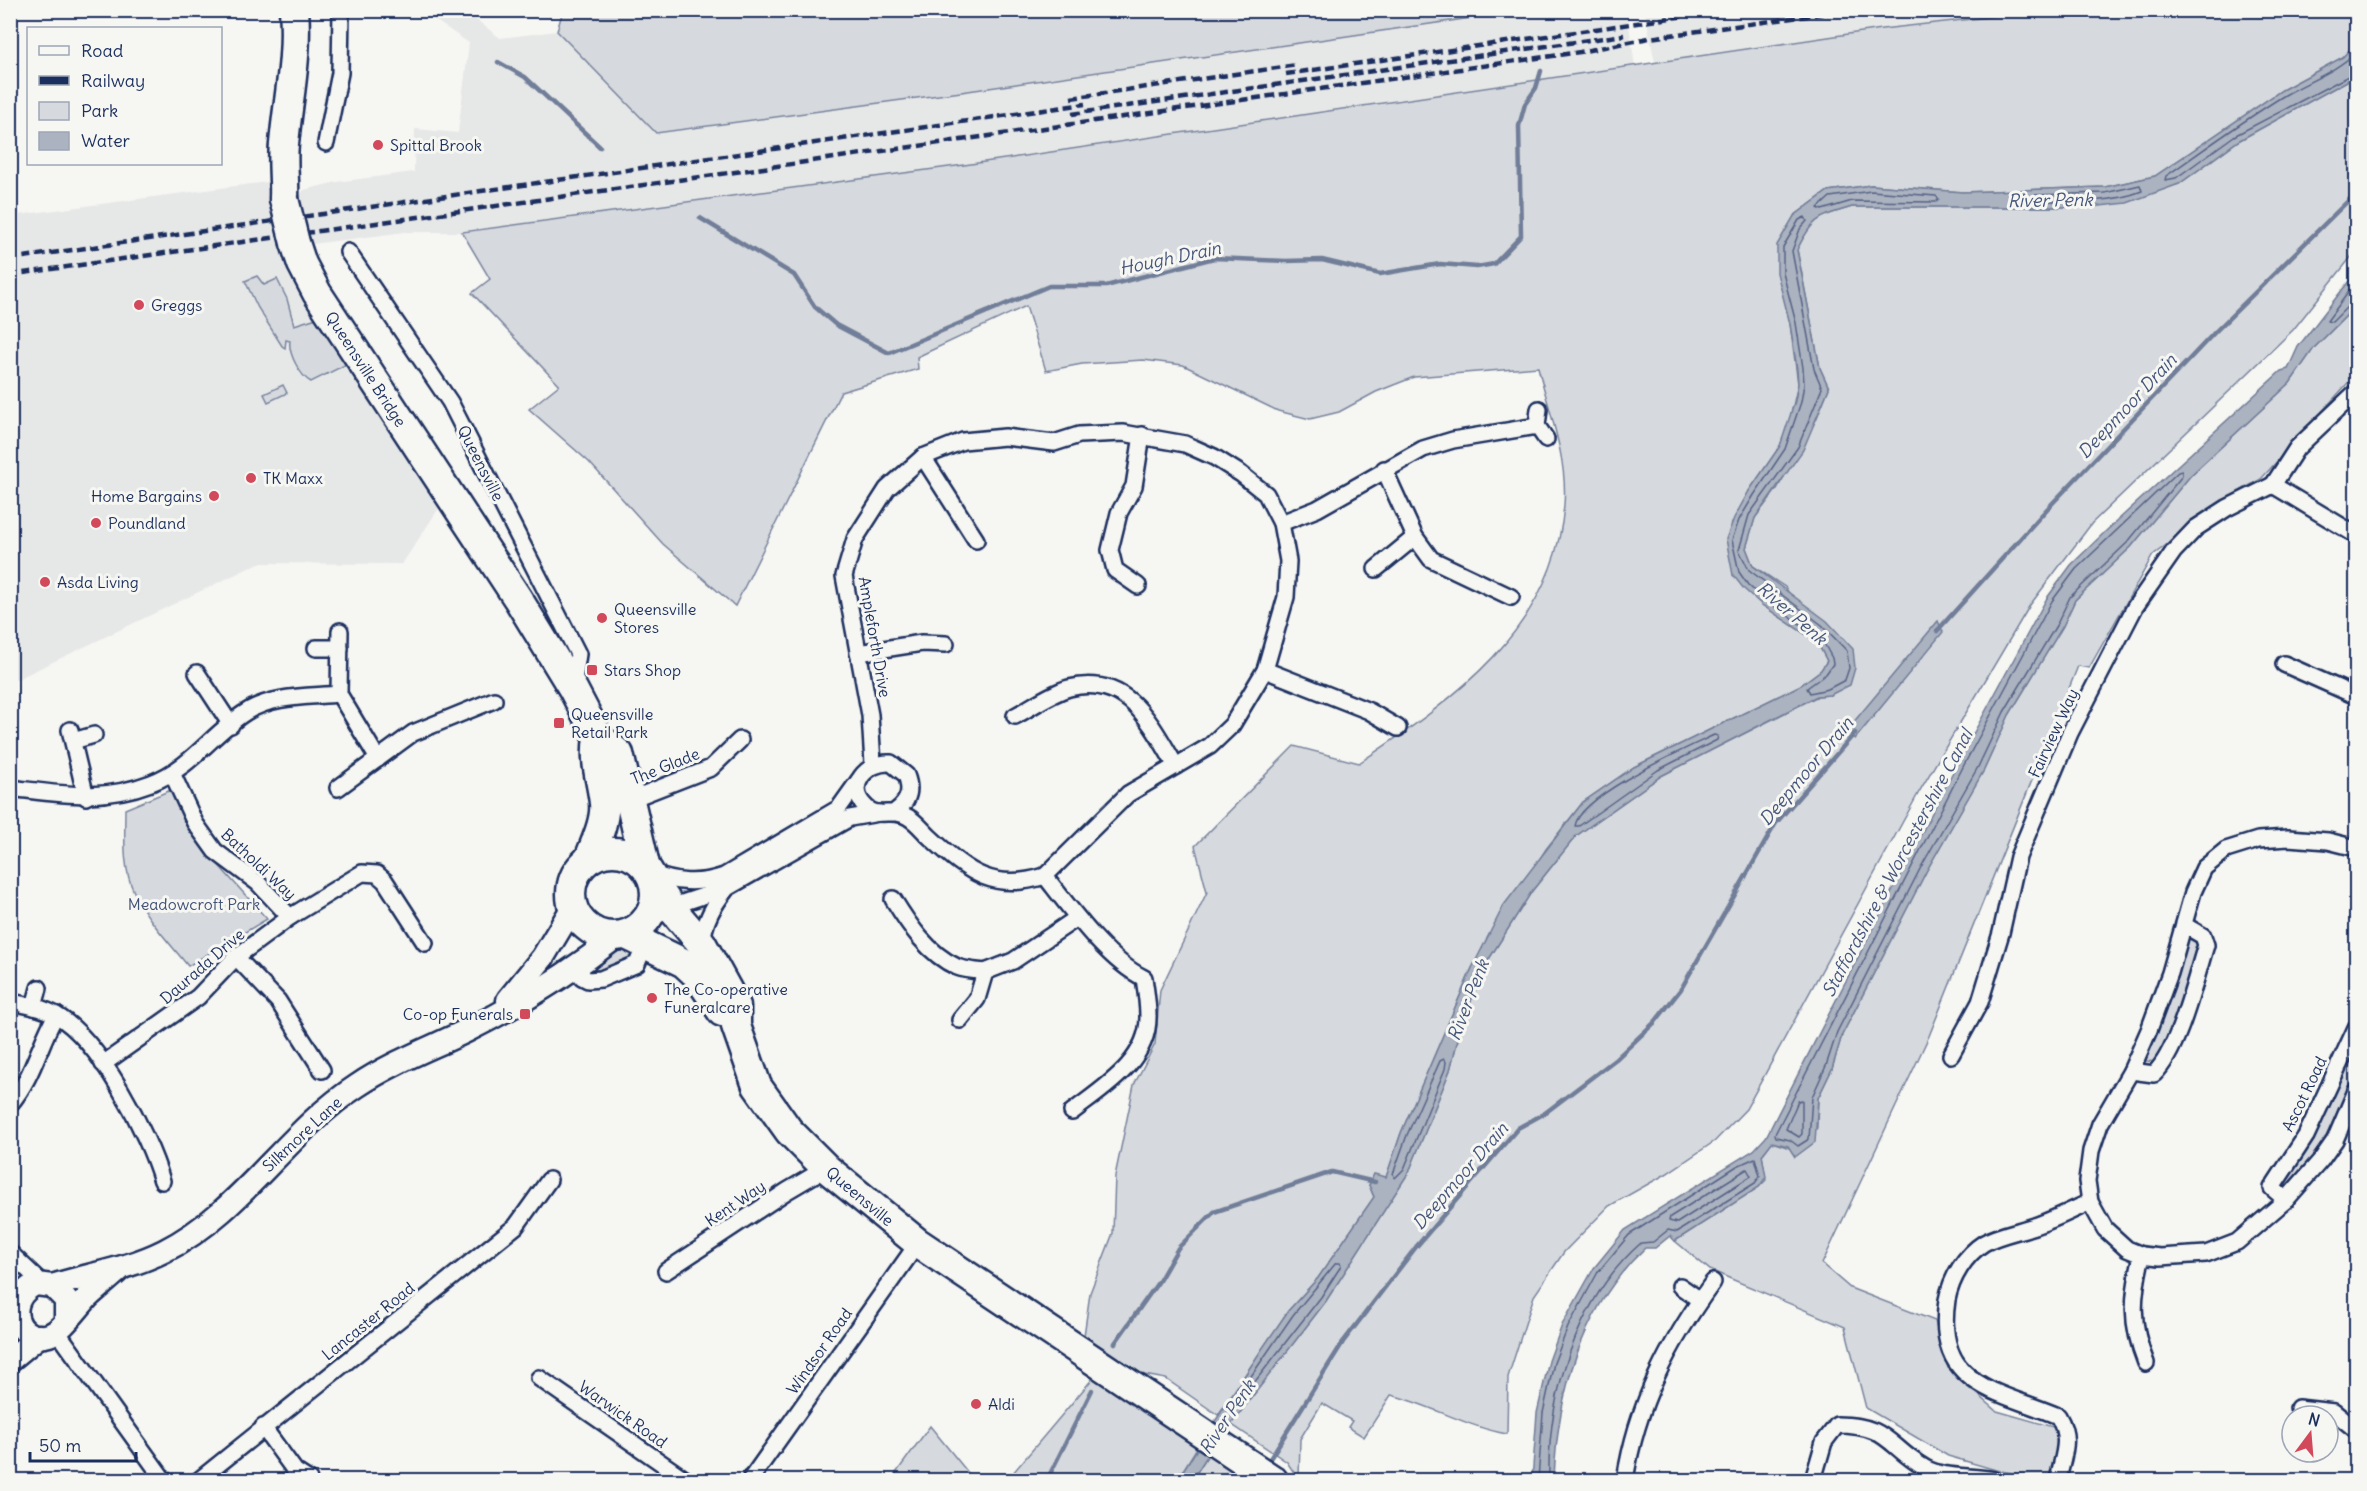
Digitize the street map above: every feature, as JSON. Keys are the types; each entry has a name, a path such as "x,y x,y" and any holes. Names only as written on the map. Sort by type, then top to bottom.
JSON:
{"highway":[{"name":"Queensville Bridge","path":"294,10 296,28 291,98 284,143 284,199 302,264 354,352 518,600 573,688 598,737"},
{"path":"598,737 619,754 656,901 631,934"},
{"path":"598,737 595,758 605,806 589,859 574,879 571,888 573,907 589,929 631,934 684,963 697,975 719,1009 736,1026"},
{"path":"589,859 605,852 628,854 650,873"},
{"name":"Queensville","path":"650,873 671,908 702,944 736,1006 736,1026 757,1086 789,1131 826,1168 918,1243 1272,1480"}],"street":[{"path":"326,143 340,73 341,10"},
{"name":"Queensville","path":"348,252 450,402 578,654 573,688"},
{"path":"2356,392 2297,448 2273,485 2356,535"},
{"path":"1539,409 1537,426 1545,440"},
{"path":"1281,523 1317,509 1384,469 1423,449 1454,440 1537,426"},
{"name":"Ampleforth Drive","path":"873,764 873,745 844,576 855,539 887,489 923,457 963,441 1005,437 1054,443 1079,435 1123,433 1185,444 1214,457 1266,494 1281,523 1288,561 1286,597 1265,670 1232,725 1210,746 1128,794 1045,876"},
{"path":"1138,586 1115,570 1110,550 1119,513 1134,486 1142,435"},
{"path":"923,457 976,540"},
{"path":"1384,469 1415,537 1431,559 1514,597"},
{"name":"Fairview Way","path":"1952,1055 1980,1002 2001,933 2018,857 2070,733 2135,607 2174,551 2196,528 2227,508 2273,485"},
{"path":"1376,569 1415,537"},
{"path":"340,630 339,694 378,759"},
{"path":"858,653 922,643 946,644"},
{"path":"316,648 340,648"},
{"path":"2284,664 2356,696"},
{"path":"1265,670 1369,711 1398,728"},
{"path":"196,673 231,725"},
{"path":"1015,716 1067,688 1092,685 1120,693 1143,711 1176,766"},
{"path":"10,788 86,797 150,783 172,773 190,761 245,712 270,701 339,694"},
{"path":"338,788 347,772 378,759 413,733 494,700"},
{"path":"86,797 72,736 94,735"},
{"name":"The Glade","path":"629,800 677,784 711,768 740,740"},
{"path":"873,745 906,775 910,818"},
{"path":"650,873 681,882 706,882 724,876 839,808 863,772 873,764 891,763"},
{"name":"Batholdi Way","path":"172,773 195,823 215,851 258,883 290,917"},
{"path":"859,780 858,794 862,802 879,813"},
{"path":"896,811 904,804 909,794"},
{"path":"581,965 582,977 588,980 625,970 637,964 641,954 631,934 671,908 727,888 850,818 896,811 910,818 961,866 982,877 1008,884 1045,876 1077,918 1131,972 1144,978 1149,1018 1142,1044 1121,1075 1072,1112"},
{"path":"2356,848 2328,841 2288,837 2258,840 2226,850 2204,868 2193,891 2170,973 2131,1071 2100,1124 2091,1151 2087,1181 2090,1202 2105,1230 2127,1249 2142,1255 2160,1257 2206,1254 2237,1242 2286,1200 2321,1161 2335,1140 2356,1091"},
{"name":"Daurada Drive","path":"103,1064 198,997 236,957 290,917 362,873 377,874 398,898 425,943"},
{"path":"702,944 704,927 712,908 727,888"},
{"path":"893,900 912,931 930,948 957,967 985,972 1013,961 1077,918"},
{"name":"Silkmore Lane","path":"495,1014 530,976 573,907"},
{"path":"2131,1071 2154,1074 2163,1065 2184,1014 2206,945 2203,936 2184,925"},
{"name":"Silkmore Lane","path":"14,1314 18,1297 28,1287 48,1285 88,1274 121,1269 165,1250 229,1205 312,1122 358,1084 408,1056 470,1029 631,934"},
{"path":"236,957 278,1001 322,1070"},
{"path":"960,1020 977,999 985,972"},
{"path":"34,1007 39,988"},
{"path":"11,1002 56,1015 72,1027 103,1064 130,1107 162,1181"},
{"path":"10,1104 25,1086 45,1033 56,1015"},
{"name":"Ascot Road","path":"2286,1200 2272,1188 2311,1127 2356,1028"},
{"name":"Kent Way","path":"666,1271 826,1168"},
{"name":"Lancaster Road","path":"199,1480 516,1226 549,1180"},
{"path":"2058,1480 2066,1448 2067,1431 2058,1416 2001,1396 1971,1378 1952,1359 1946,1335 1946,1312 1954,1277 1967,1258 1983,1244 2041,1224 2090,1202"},
{"name":"Windsor Road","path":"750,1480 918,1243"},
{"path":"10,1253 66,1300 54,1329"},
{"path":"2142,1255 2135,1285 2133,1317 2136,1340 2146,1363"},
{"name":"Silkmore Lane","path":"10,1360 54,1329 121,1269"},
{"path":"1625,1480 1631,1440 1645,1399 1672,1343 1713,1282"},
{"path":"10,1284 14,1314 24,1329 54,1329"},
{"path":"1680,1286 1700,1300"},
{"path":"54,1329 164,1480"},
{"name":"Warwick Road","path":"539,1378 686,1480"},
{"path":"2340,1417 2356,1430"},
{"path":"1813,1480 1824,1442 1837,1425 1858,1425 1880,1431 1926,1470 1994,1480"},
{"path":"263,1427 295,1471 309,1480"}],"shaded area":[{"path":"1519,10 1627,11 1635,67 964,165 462,232 405,232 312,244 308,240 298,197 304,190 337,182 414,172 415,129 458,133 469,43 423,12 412,11 465,11 500,38 557,31 657,133 961,92"},
{"path":"1645,11 2052,11 1882,29 1655,63"},
{"path":"267,182 279,246 441,505 402,564 259,563 11,682 11,216"}],"green space":[{"path":"563,10 1519,11 961,92 656,133 557,31"},
{"path":"2052,10 2356,11 2356,43 2343,57 2282,90 2155,176 2105,187 1963,192 1871,185 1828,191 1794,216 1790,324 1798,384 1789,423 1780,446 1749,491 1733,575 1762,605 1817,642 1827,661 1821,670 1801,685 1634,767 1583,802 1546,849 1472,968 1401,1133 1386,1178 1369,1185 1374,1197 1318,1278 1288,1311 1218,1415 1166,1379 1133,1373 1084,1336 1090,1293 1113,1233 1115,1176 1134,1085 1155,1044 1160,990 1207,892 1195,846 1294,746 1359,763 1429,714 1463,686 1493,657 1520,625 1541,589 1556,549 1564,505 1560,453 1538,367 1414,377 1376,392 1339,412 1310,419 1278,411 1183,365 1143,360 1082,364 1046,371 1026,306 917,357 918,369 841,392 735,606 663,544 589,462 529,409 559,385 472,293 490,279 462,232 964,165 1882,29"},
{"path":"2356,76 2356,251 2293,330 2092,523 2030,605 1919,792 1746,1109 1715,1141 1666,1174 1609,1206 1564,1252 1534,1296 1508,1377 1507,1434 1492,1431 1391,1395 1364,1437 1348,1427 1352,1421 1322,1403 1300,1439 1299,1480 1287,1462 1231,1424 1326,1301 1409,1172 1450,1070 1459,1035 1482,970 1532,891 1576,836 1661,776 1818,696 1830,695 1850,684 1785,587 1753,566 1746,548 1755,518 1777,489 1816,420 1829,388 1820,368 1797,249 1808,230 1824,216 1852,207 2090,207 2179,184 2238,141"},
{"path":"257,276 264,285 277,279 287,299 294,325 320,317 347,364 311,382 307,379 293,358 290,341 286,340 285,348 282,346 258,308 245,281"},
{"path":"2356,306 2356,374 2261,479 2235,494 2153,555 2089,668 2078,666 1929,1036 1822,1264 1850,1288 1935,1321 1948,1368 1997,1411 2060,1429 2057,1456 2049,1480 1996,1470 1948,1456 1866,1408 1845,1327 1710,1270 1675,1241 1759,1187 1766,1180 1762,1155 1772,1142 1792,1149 1817,1128 1818,1098 1832,1069 1842,1035 1927,870 1984,770 2009,715 2063,626 2075,600 2131,547 2191,475 2290,383 2314,348"},
{"path":"283,385 287,393 268,402 264,394"},
{"name":"Meadowcroft Park","path":"171,790 205,850 267,919 188,966 139,902 130,882 126,862 125,809"},
{"path":"2189,937 2202,944 2159,1062 2144,1061"},
{"path":"625,950 631,954 630,959 599,971 593,968 608,954"},
{"path":"2356,1038 2356,1072 2321,1147 2288,1190 2280,1184"},
{"path":"1094,1377 1198,1446 1177,1480 1007,1480"},
{"path":"930,1426 974,1480 891,1480"},
{"path":"1209,1453 1250,1480 1192,1480"}],"water":[{"name":"River Penk","path":"2356,43 2356,76 2238,141 2179,184 2127,203 2090,207 1852,207 1824,216 1808,231 1797,250 1820,368 1829,388 1803,450 1755,518 1746,548 1753,566 1827,621 1853,649 1855,668 1850,685 1830,695 1817,696 1661,776 1576,836 1532,891 1482,970 1459,1035 1450,1070 1409,1172 1326,1301 1209,1453 1192,1480 1177,1480 1288,1311 1318,1278 1374,1197 1369,1185 1374,1174 1386,1177 1401,1133 1472,968 1504,905 1583,802 1634,767 1801,685 1821,670 1827,661 1817,642 1762,605 1744,589 1733,575 1726,539 1734,518 1749,491 1780,446 1795,401 1798,384 1797,369 1790,324 1777,273 1777,245 1794,216 1828,191 1871,185 1963,192 2105,187 2155,176 2282,90 2343,57"},
{"path":"2356,272 2356,306 2314,348 2290,383 2191,475 2131,547 2075,600 2063,626 2009,715 1984,770 1927,870 1842,1035 1832,1069 1818,1098 1815,1142 1795,1157 1788,1146 1772,1142 1762,1155 1766,1177 1759,1187 1675,1241 1670,1236 1655,1248 1645,1248 1623,1272 1604,1298 1589,1325 1567,1385 1560,1416 1554,1480 1532,1480 1537,1413 1549,1361 1562,1325 1594,1268 1625,1230 1754,1150 1766,1137 1959,760 2047,598 2071,565 2107,530 2281,371 2288,369 2298,347"},
{"path":"1938,621 1943,632 1855,739 1847,730"}],"waterway":[{"name":"Hough Drain","path":"498,62 525,77 600,147"},
{"name":"Hough Drain","path":"700,218 794,275 815,307 836,325 889,353 1049,286 1106,286 1214,258 1322,260 1380,274 1440,264 1477,267 1494,264 1521,236 1519,126 1525,104 1536,88 1541,71"},
{"name":"Deepmoor Drain","path":"1937,631 2047,509 2215,332 2356,193"},
{"name":"Deepmoor Drain","path":"1266,1465 1343,1342 1416,1247 1518,1128 1545,1113 1616,1059 1655,1022 1681,989 1776,823 1855,733"},
{"path":"1115,1343 1159,1281 1178,1248 1214,1212 1332,1172 1375,1182"},
{"path":"1047,1480 1092,1390"}],"railway":[{"path":"1286,74 1726,10"},
{"path":"10,275 1580,52 1649,38 1850,10"},
{"path":"1072,114 1624,35"},
{"path":"1071,98 1297,65"},
{"path":"10,259 1085,104"}],"place":[{"name":"Spittal Brook","path":"378,145"},
{"name":"Greggs","path":"139,305"},
{"name":"TK Maxx","path":"251,478"},
{"name":"Home Bargains","path":"214,496"},
{"name":"Poundland","path":"96,523"},
{"name":"Asda Living","path":"45,582"},
{"name":"Queensville Stores","path":"602,618"},
{"name":"Stars Shop","path":"592,670"},
{"name":"Queensville Retail Park","path":"559,723"},
{"name":"The Co-operative Funeralcare","path":"652,998"},
{"name":"Co-op Funerals","path":"525,1014"},
{"name":"Aldi","path":"976,1404"}],"water label":[{"name":"Staffordshire & Worcestershire Canal","path":"1897,863"}]}
